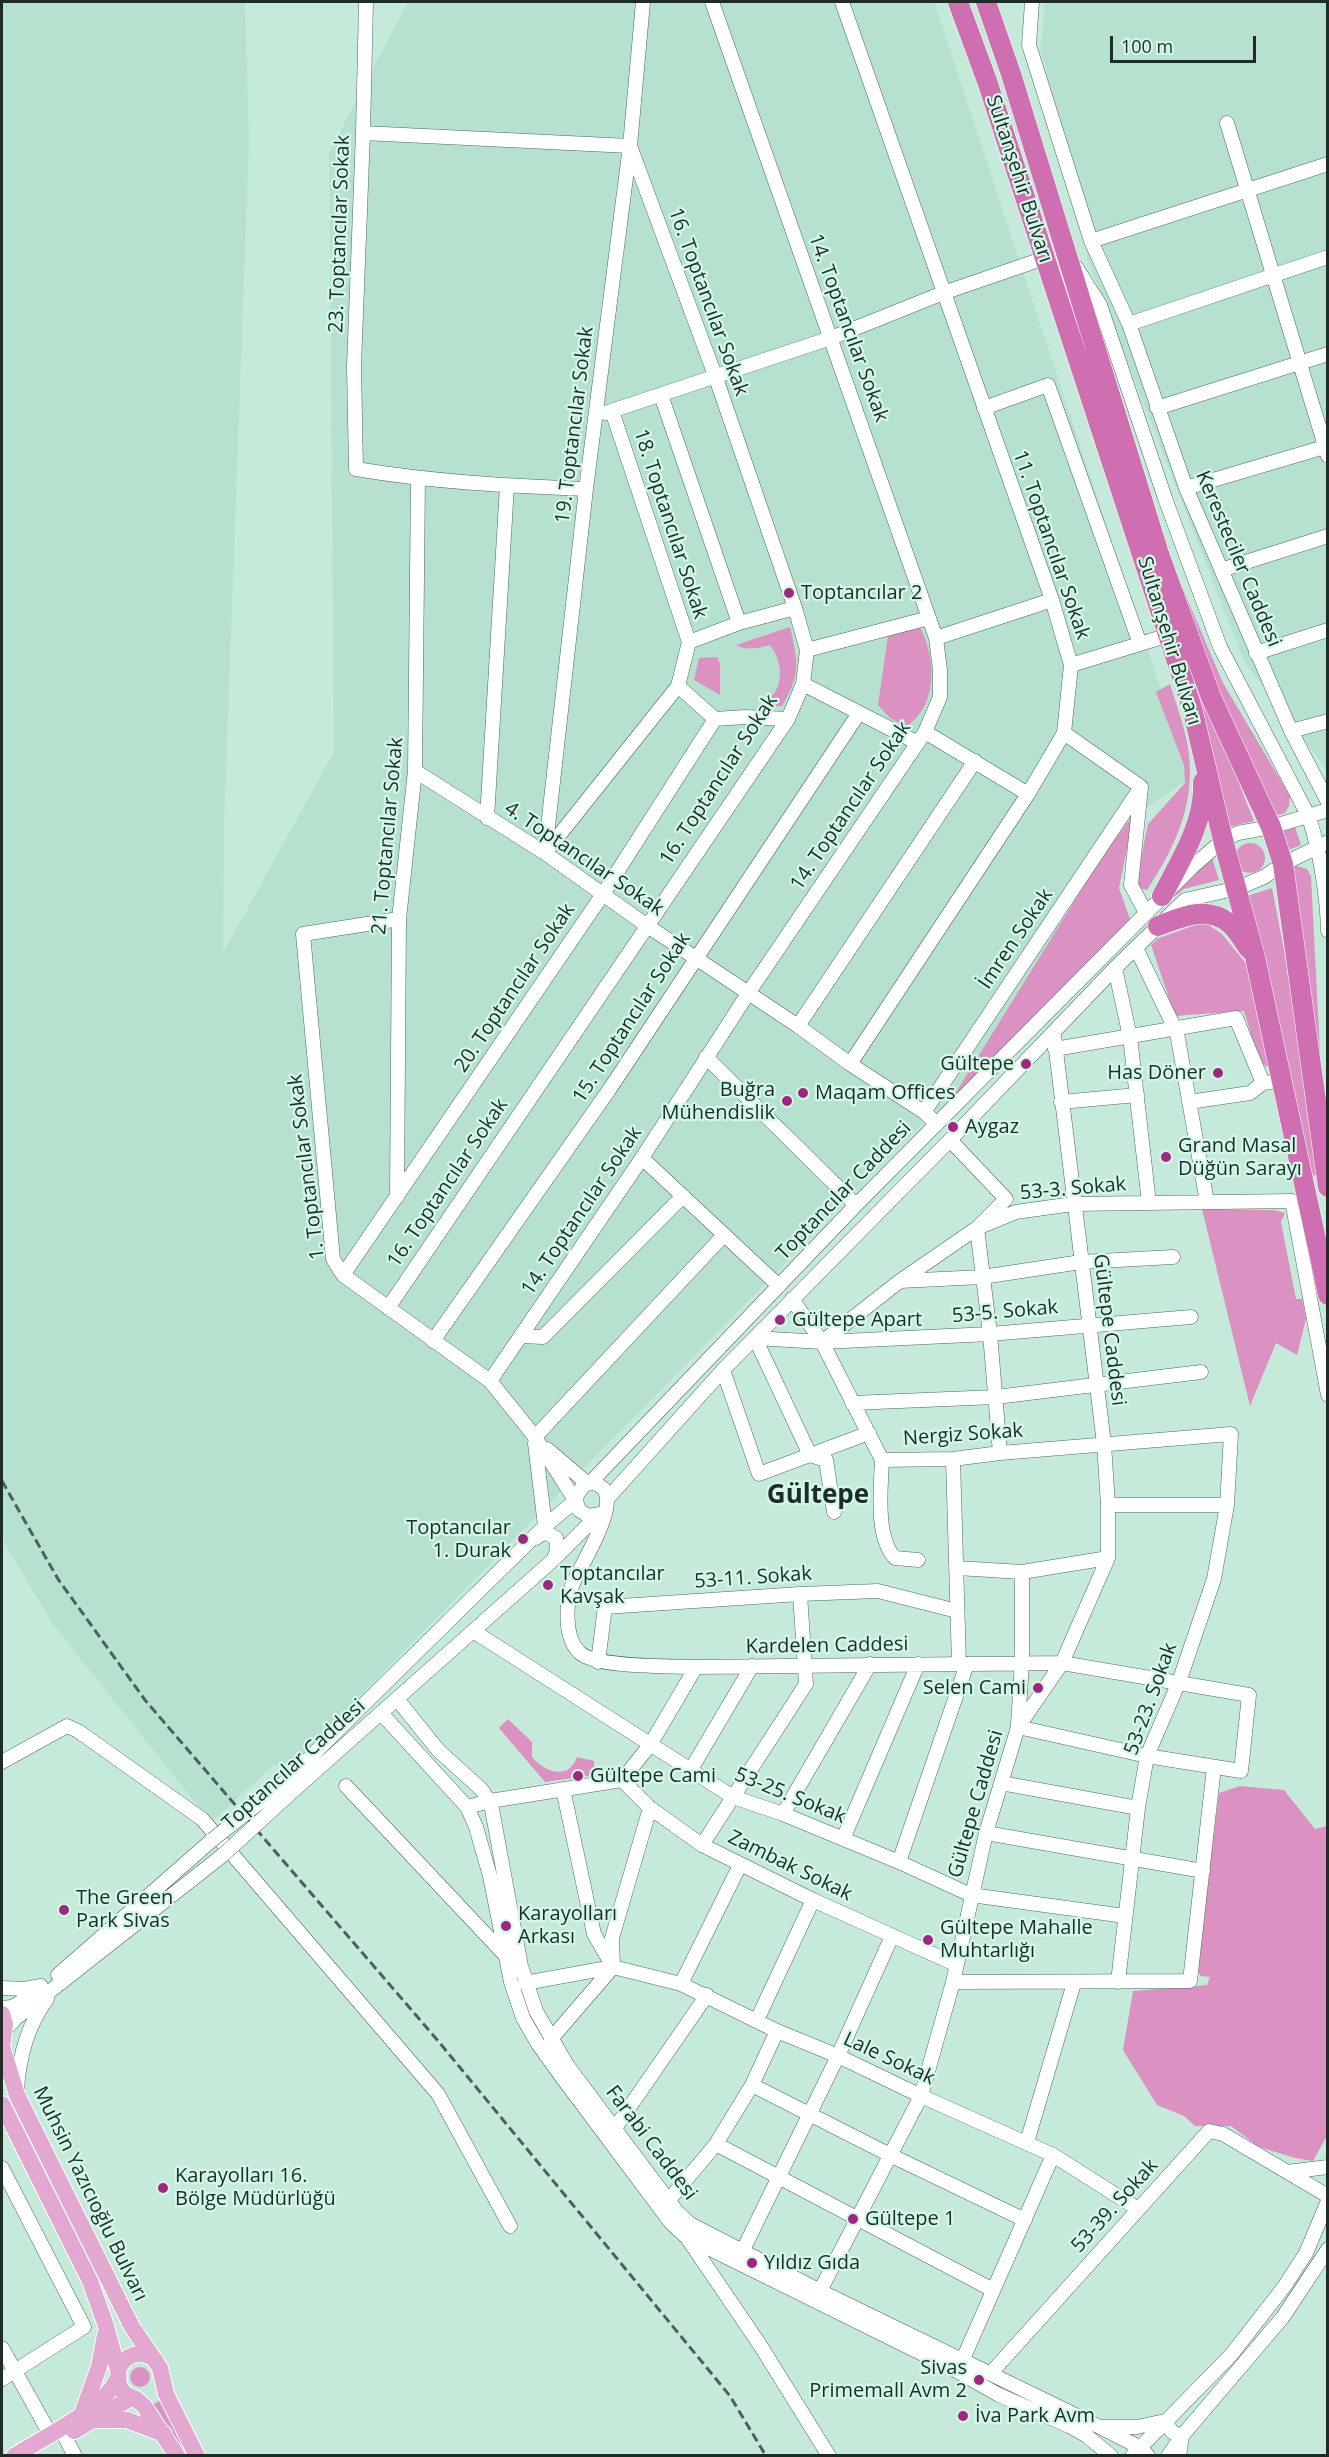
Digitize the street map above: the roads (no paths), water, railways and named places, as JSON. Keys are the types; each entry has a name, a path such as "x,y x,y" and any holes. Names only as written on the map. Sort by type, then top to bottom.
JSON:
{"highway":[{"name":"Sultanşehir Bulvarı","path":"958,2 1045,258 1192,708 1223,840 1238,888 1255,957 1272,1082 1328,1295"},
{"name":"Sultanşehir Bulvarı","path":"986,2 1011,74 1159,554 1211,697 1271,827 1283,864 1328,1187"},
{"path":"1162,896 1189,843 1204,799 1202,749"},
{"path":"1152,919 1193,913 1210,914 1230,923 1255,957"}],"main road":[{"name":"Muhsin Yazıcıoğlu Bulvarı","path":"3,2028 4,2055 17,2095 132,2327 159,2368 166,2394 197,2456"},
{"name":"Muhsin Yazıcıoğlu Bulvarı","path":"2,2104 90,2281 106,2326 121,2391 144,2406 177,2456"},
{"path":"88,2417 106,2326"},
{"path":"14,2456 58,2435 88,2417 134,2398 147,2398 155,2393 161,2384 159,2368 144,2354 134,2354 123,2361 112,2387 88,2417"},
{"path":"88,2417 131,2421 164,2434"},
{"path":"35,2456 58,2435"}],"street":[{"name":"23. Toptancılar Sokak","path":"366,2 354,366 356,469 418,479"},
{"name":"19. Toptancılar Sokak","path":"545,853 586,489 630,146 643,2"},
{"name":"14. Toptancılar Sokak","path":"490,1382 642,1158 748,992 922,738 940,697 940,670 936,638 712,2"},
{"name":"11. Toptancılar Sokak","path":"842,2 1052,600 1071,665 1064,733 1028,794 850,1064"},
{"name":"Keresteciler Caddesi","path":"1032,2 1029,45 1091,241 1129,324 1186,488 1291,731 1328,802"},
{"path":"1186,488 1327,450 1227,123"},
{"path":"363,133 630,146"},
{"name":"16. Toptancılar Sokak","path":"388,1308 788,719 803,684 807,650 795,608 716,378 630,146"},
{"path":"1091,241 1328,164"},
{"path":"1062,243 1100,305 1166,501 1220,647 1322,843 1328,930"},
{"path":"1129,324 1328,257"},
{"path":"597,416 831,338 944,293 1045,258"},
{"path":"1157,408 1328,354"},
{"path":"984,408 1048,385 1140,644"},
{"path":"661,396 739,623"},
{"name":"18. Toptancılar Sokak","path":"545,853 678,686 689,642 612,411"},
{"path":"418,479 586,489"},
{"name":"21. Toptancılar Sokak","path":"397,1197 399,919 415,771 418,479"},
{"path":"487,818 507,486"},
{"path":"1221,570 1328,536"},
{"path":"936,638 1052,600"},
{"path":"689,642 739,623 795,608"},
{"path":"807,650 929,618"},
{"path":"1257,652 1328,630"},
{"path":"1071,665 1169,635"},
{"path":"803,684 859,712 975,761 1028,794"},
{"path":"678,686 715,719 745,717 788,719"},
{"name":"15. Toptancılar Sokak","path":"433,1341 609,1090 859,712"},
{"name":"20. Toptancılar Sokak","path":"344,1275 603,894 715,719"},
{"path":"1291,731 1328,721"},
{"path":"1064,733 1141,787 1131,885 1152,919"},
{"path":"798,1026 975,761"},
{"name":"4. Toptancılar Sokak","path":"415,771 545,853 646,925 924,1112 937,1124"},
{"name":"İmren Sokak","path":"924,1112 1141,787"},
{"name":"Toptancılar Caddesi","path":"3,2028 212,1840 289,1787 381,1713 553,1560 603,1508 723,1370 1136,948 1162,896 1192,867 1223,840 1238,833 1271,827 1328,810"},
{"name":"Toptancılar Caddesi","path":"589,1484 856,1205 937,1124 1152,919 1185,900 1238,888 1264,877 1322,843"},
{"name":"1. Toptancılar Sokak","path":"399,919 303,934 333,1259 344,1275 490,1382 534,1437 575,1501"},
{"path":"1136,948 1174,1027 1207,1202"},
{"path":"1115,968 1130,1037 1149,1203"},
{"path":"1055,1049 1236,1018 1272,1082 1250,1093 1189,1102"},
{"name":"Gültepe Caddesi","path":"820,2291 921,2096 953,1982 955,1964 986,1833 1018,1727 1062,1663 1108,1558 1108,1504 1104,1444 1054,1034"},
{"path":"706,1058 856,1205"},
{"path":"1061,1102 1137,1095"},
{"path":"950,1140 1006,1199 977,1228 990,1334 1000,1453"},
{"path":"642,1158 779,1286"},
{"path":"522,1336 543,1336 683,1196"},
{"name":"53-3. Sokak","path":"822,1342 900,1281 977,1228 1016,1212 1073,1204 1292,1201 1328,1395"},
{"path":"545,1526 534,1437 724,1235"},
{"path":"900,1281 982,1277 1081,1262 1173,1257"},
{"name":"Nergiz Sokak","path":"792,1299 822,1342 882,1460 953,1459 1231,1434"},
{"name":"53-5. Sokak","path":"822,1342 990,1334 1191,1317"},
{"path":"822,1342 755,1338 810,1455 826,1460 834,1512"},
{"path":"723,1370 759,1474 868,1433"},
{"path":"852,1403 996,1397 1200,1372"},
{"name":"53-23. Sokak","path":"1118,1982 1138,1808 1147,1756 1179,1682 1214,1579 1227,1505 1231,1434"},
{"name":"1. Toptancılar Sokak","path":"534,1437 589,1484"},
{"path":"899,1862 963,1664 957,1611 953,1459"},
{"path":"882,1460 880,1506 887,1544 896,1558 918,1560"},
{"path":"598,1662 580,1653 572,1642 568,1625 572,1585 596,1540 603,1508 602,1487 589,1484 579,1490 575,1501 583,1514 603,1508"},
{"name":"Toptancılar Caddesi","path":"2,2008 21,2003 51,1986 223,1855 545,1526 575,1501"},
{"path":"1108,1504 1227,1505"},
{"path":"535,1538 545,1532 556,1538 557,1551 553,1560"},
{"path":"957,1568 1022,1572 1108,1558"},
{"path":"953,1982 1190,1981 1214,1767 1147,1756 1018,1727 1022,1662 1022,1572"},
{"name":"53-11. Sokak","path":"598,1662 604,1607 878,1591 957,1611"},
{"path":"702,1845 806,1684 800,1594"},
{"name":"53-25. Sokak","path":"473,1631 733,1797 783,1814 899,1862 971,1895 1125,1916"},
{"name":"Kardelen Caddesi","path":"598,1662 696,1667 1062,1663 1249,1695 1240,1771 1214,1767"},
{"path":"783,1814 870,1664"},
{"path":"843,1839 918,1664"},
{"path":"690,1771 752,1666"},
{"path":"467,1807 490,1801 622,1780 650,1745 696,1667"},
{"path":"397,1699 438,1750 482,1790 490,1801"},
{"name":"Farabi Caddesi","path":"381,1713 467,1807 476,1827 490,1876 512,1982 524,2018 538,2044 671,2223 687,2237 953,2369 999,2395 1069,2426 1087,2436 1111,2456"},
{"path":"2,1762 67,1726 78,1731 202,1819 438,2094 510,2226"},
{"name":"Zambak Sokak","path":"622,1780 650,1808 702,1845 813,1900 955,1964"},
{"path":"1001,1783 1138,1808"},
{"path":"346,1786 507,1958"},
{"path":"563,1789 594,1934 613,1967"},
{"name":"Farabi Caddesi","path":"490,1801 525,1983 536,2011 567,2065 677,2212 690,2224 820,2291 1100,2427 1140,2453"},
{"path":"551,2039 613,1967 612,1938 650,1808"},
{"path":"986,1833 1203,1871"},
{"path":"681,1984 740,1865"},
{"path":"757,2020 813,1900"},
{"path":"743,2250 838,2056 892,1936"},
{"path":"525,1983 613,1967"},
{"name":"Lale Sokak","path":"613,1967 681,1984 777,2031 838,2056 921,2096 1027,2142 1053,2154 1138,2209"},
{"path":"1027,2142 1074,1983"},
{"path":"2,1988 24,1989 51,1986 25,2040 19,2061 17,2095"},
{"path":"615,2128 707,1995"},
{"path":"669,2200 716,2144 752,2085 777,2031"},
{"path":"752,2085 1025,2220"},
{"name":"53-39. Sokak","path":"991,2373 1209,2131 1222,2134 1328,2196"},
{"path":"716,2144 993,2290"},
{"path":"963,2359 1053,2154"},
{"path":"1287,2172 1328,2167"},
{"path":"2,2168 84,2327 2,2379"},
{"path":"1140,2453 1165,2421 1231,2355 1284,2288 1306,2253 1328,2201"},
{"path":"687,2237 760,2345 830,2456"},
{"path":"1168,2456 1182,2436 1283,2317 1328,2249"},
{"path":"2,2348 14,2372 75,2456"},
{"path":"1100,2427 1137,2427 1165,2421"},
{"path":"1165,2421 1172,2432 1182,2436"},
{"path":"1179,2456 1182,2436"}],"railway":[{"path":"2,1481 58,1579 145,1700 439,2042 730,2396 766,2456"}],"place":[{"name":"Toptancılar 2","path":"789,593"},
{"name":"Gültepe","path":"1026,1064"},
{"name":"Has Döner","path":"1218,1073"},
{"name":"Maqam Offices","path":"803,1093"},
{"name":"Buğra Mühendislik","path":"787,1101"},
{"name":"Aygaz","path":"953,1127"},
{"name":"Grand Masal Düğün Sarayı","path":"1166,1157"},
{"name":"Gültepe Apart","path":"780,1320"},
{"name":"Toptancılar 1. Durak","path":"523,1539"},
{"name":"Toptancılar Kavşak","path":"548,1585"},
{"name":"Selen Cami","path":"1038,1688"},
{"name":"Gültepe Cami","path":"578,1776"},
{"name":"The Green Park Sivas","path":"64,1910"},
{"name":"Karayolları Arkası","path":"506,1926"},
{"name":"Gültepe Mahalle Muhtarlığı","path":"928,1940"},
{"name":"Karayolları 16. Bölge Müdürlüğü","path":"163,2188"},
{"name":"Gültepe 1","path":"853,2219"},
{"name":"Yıldız Gıda","path":"752,2263"},
{"name":"Sivas Primemall Avm 2","path":"979,2380"},
{"name":"İva Park Avm","path":"963,2416"}],"district":[{"name":"Gültepe","path":"818,1496"}]}
